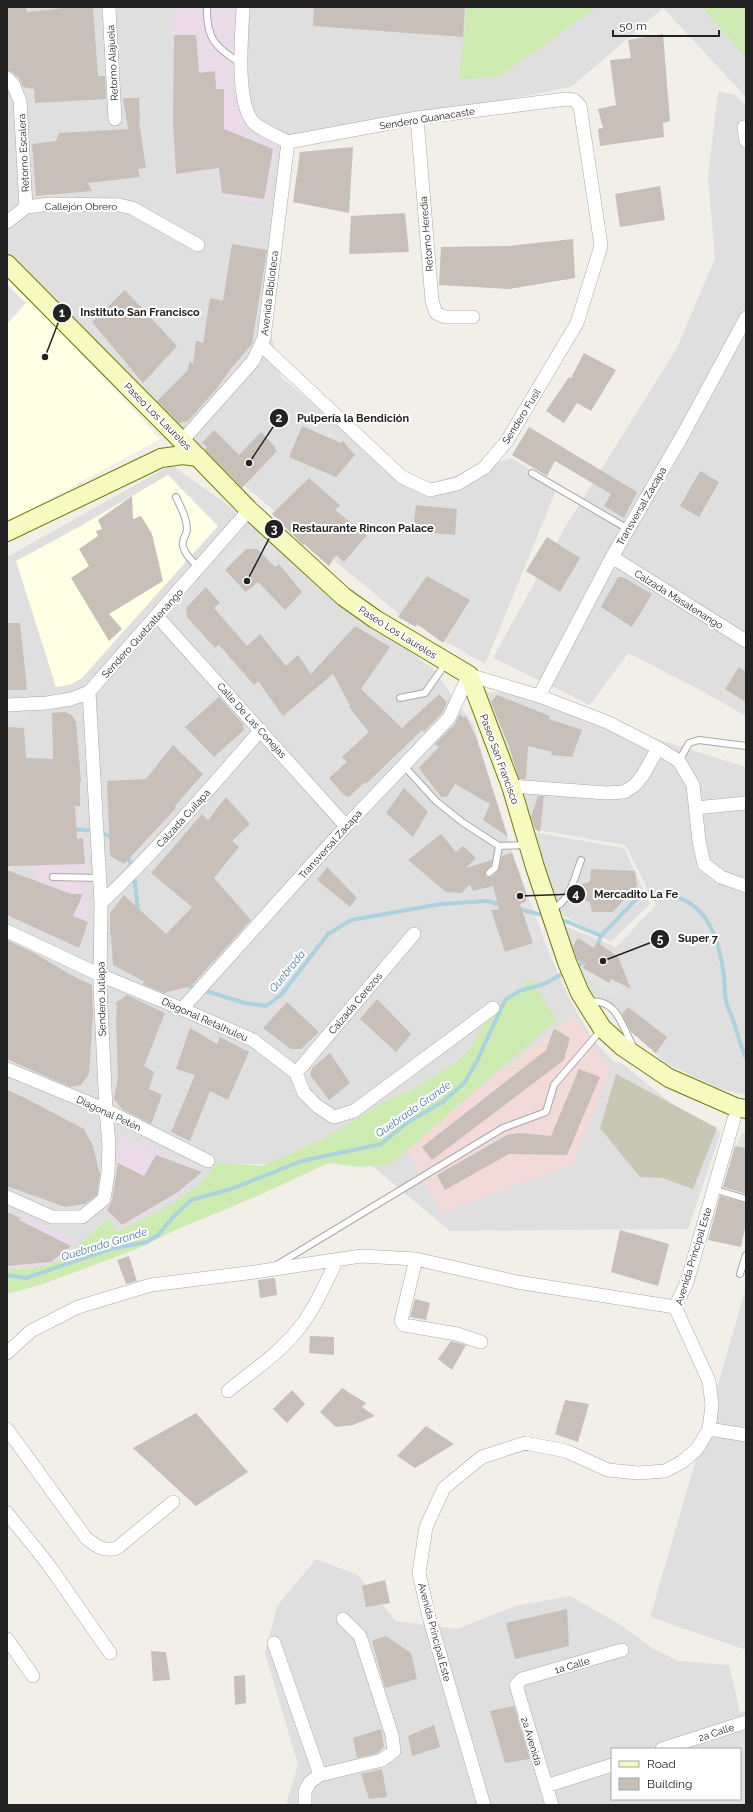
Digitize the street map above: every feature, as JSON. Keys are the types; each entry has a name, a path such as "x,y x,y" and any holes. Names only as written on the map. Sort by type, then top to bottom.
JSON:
{"street":[{"name":"Retorno Alajuela","path":"109,7 115,119"},
{"path":"242,7 241,85 247,112 254,124 288,142"},
{"name":"Retorno Escalera","path":"7,78 13,84 20,101 26,207"},
{"name":"Sendero Guanacaste","path":"288,142 417,118 566,99"},
{"name":"Sendero Fusil","path":"261,345 402,477 430,490 457,484 484,468 507,441 577,323 601,246 580,106 574,100 566,99"},
{"name":"Retorno Heredia","path":"417,118 432,301 436,313 444,317 473,317"},
{"path":"744,127 746,141"},
{"name":"Avenida Biblioteca","path":"182,441 253,361 264,338 288,142"},
{"name":"Callejón Obrero","path":"26,207 50,204 119,205 137,211 198,246"},
{"path":"7,222 26,207"},
{"name":"Paseo Los Laureles","path":"7,264 249,510 344,597 375,619 469,675 539,696 607,722 658,748 679,762 693,785 698,841 704,864 721,877 746,886"},
{"name":"Transversal Zacapa","path":"539,696 612,558 681,438 746,318"},
{"path":"161,458 170,447 172,437 168,426"},
{"path":"7,532 161,458 183,455 198,457"},
{"name":"Sendero Quetzaltenango","path":"7,705 48,703 71,699 89,692 249,510"},
{"name":"Calzada Masatenango","path":"612,558 746,641"},
{"name":"Calle De Las Conejas","path":"157,616 346,826"},
{"name":"Transversal Zacapa","path":"182,1009 346,826 449,718 469,675"},
{"name":"Paseo San Francisco","path":"469,675 511,786 547,911 555,958 579,997 602,1028 622,1047 642,1062 693,1090 734,1107 742,1116"},
{"name":"Sendero Jutiapa","path":"7,1197 52,1217 82,1217 104,1199 108,1173 109,1145 100,975 99,878 89,692"},
{"name":"Calzada Cuilapa","path":"100,903 166,838 261,730"},
{"path":"511,786 606,793 624,792 635,785 643,775 658,748"},
{"path":"695,808 746,803"},
{"name":"Diagonal Retalhuleu","path":"7,931 100,975 253,1040 296,1073"},
{"name":"Calzada Cerezos","path":"296,1073 414,934"},
{"name":"Paseo San Francisco","path":"579,997 596,1036 620,1057 666,1089 742,1116"},
{"path":"296,1073 304,1093 317,1106 334,1117 354,1111 493,1008"},
{"name":"Diagonal Petén","path":"7,1069 106,1110 208,1162"},
{"name":"Avenida Principal Este","path":"484,1805 429,1617 419,1573 426,1527 444,1488 482,1457 525,1443 566,1451 608,1470 638,1474 665,1471 682,1462 696,1450 709,1429 712,1405 709,1381 675,1307 687,1282 713,1189 742,1116"},
{"path":"7,1352 31,1331 78,1307 150,1285 268,1270 361,1256 416,1259 517,1282 675,1307"},
{"path":"416,1259 401,1321 404,1326 457,1334 481,1342"},
{"path":"228,1391 280,1348 296,1332 313,1308 337,1260"},
{"path":"7,1429 86,1538 101,1549 109,1551 117,1548 173,1502"},
{"path":"709,1429 746,1435"},
{"path":"7,1513 48,1564 110,1653"},
{"path":"305,1805 305,1791 310,1782 320,1775 382,1760 394,1751 392,1735 360,1636 342,1619"},
{"path":"7,1640 33,1676"},
{"path":"274,1644 320,1775"},
{"name":"1a Calle","path":"522,1679 622,1650"},
{"name":"2a Avenida","path":"522,1679 516,1686 552,1805"},
{"name":"2a Calle","path":"665,1748 746,1722"},
{"path":"546,1786 611,1765"}],"lane":[{"path":"207,7 206,24 212,40 226,54 242,64"},
{"path":"532,473 628,529"},
{"path":"176,497 186,518 187,532 182,542 184,548 199,568"},
{"path":"400,698 425,694 447,662"},
{"path":"679,762 689,743 699,740 746,746"},
{"path":"404,766 436,801 462,822 499,846 528,845"},
{"path":"489,873 495,868 499,846"},
{"path":"547,911 557,907 568,894 581,860"},
{"path":"53,877 99,878"},
{"path":"268,1270 503,1128 546,1112 554,1085 596,1036"},
{"path":"713,1189 746,1199"},
{"path":"740,1274 746,1255"}],"shaded area":[{"path":"7,7 746,7 746,97 663,8 571,87 292,142 271,333 281,377 415,488 512,458 557,488 485,664 404,618 196,446 7,257"},
{"path":"173,7 236,7 235,52 247,132 277,143 267,205 219,196 218,169 174,178"},
{"path":"718,91 735,95 746,106 746,716 702,691 628,653 590,705 493,658 564,529 677,348 715,258 708,177"},
{"path":"7,274 160,439 7,522"},
{"path":"7,284 26,303 7,324"},
{"path":"317,414 338,436 331,441 305,425"},
{"path":"171,465 224,502 330,595 432,668 473,724 511,849 547,948 568,996 591,1037 613,1061 623,1064 688,1117 721,1132 688,1229 450,1231 341,1140 275,1164 226,1164 200,1191 58,1269 7,1275 7,557"},
{"path":"168,475 218,526 81,679 69,685 56,687 16,561 77,528"},
{"path":"264,535 281,552 273,561 257,546"},
{"path":"240,540 248,547 226,567 220,559"},
{"path":"480,692 505,692 746,767 746,1095 718,1088 665,1063 582,983 560,924 616,947 656,905 625,845 538,830 527,821"},
{"path":"29,709 28,719 7,720 7,710"},
{"path":"533,832 624,848 650,904 611,942 561,914"},
{"path":"87,838 88,922 81,950 24,924 38,879 16,839"},
{"path":"528,902 541,937 533,943 520,904"},
{"path":"578,962 584,970 619,987 623,987 615,997 579,972"},
{"path":"574,1015 610,1071 573,1164 441,1213 403,1146"},
{"path":"616,1074 717,1128 693,1189 663,1178 640,1177 600,1128"},
{"path":"746,1132 746,1148 736,1146 742,1133"},
{"path":"121,1136 155,1148 203,1172 178,1194 122,1228 106,1210"},
{"path":"25,1216 77,1241 53,1265 7,1267 7,1245"},
{"path":"744,1295 746,1295 746,1650 650,1617"},
{"path":"316,1559 358,1575 396,1621 457,1629 515,1606 570,1596 621,1625 653,1649 679,1661 729,1665 740,1712 746,1712 746,1805 286,1805 298,1765 265,1653 277,1606"}],"green space":[{"path":"467,7 597,7 500,76 459,80"},
{"path":"702,7 746,7 746,58"},
{"path":"530,979 557,1020 391,1164 359,1167 329,1163 255,1197 171,1232 137,1249 43,1284 7,1294 7,1269 34,1268 53,1263 66,1256 109,1218 117,1232 162,1210 199,1185 217,1163 262,1166 325,1138 388,1100 410,1091 455,1063 473,1045 483,1023"}],"building":[{"path":"7,7 25,7 27,12 74,7 93,7 98,76 105,76 106,99 35,103 34,89 23,87 19,78 7,70"},
{"path":"314,7 465,7 463,37 313,26"},
{"path":"663,34 670,121 663,123 664,137 600,146 598,129 603,128 598,109 616,105 610,60 631,58 628,40"},
{"path":"174,35 196,35 199,73 215,71 216,89 224,89 224,129 273,149 264,199 222,193 219,168 176,174 173,123"},
{"path":"123,98 139,98 139,121 146,168 138,169 140,177 88,183 92,191 36,196 32,144 56,141 59,133 128,129"},
{"path":"353,147 349,213 293,202 300,152"},
{"path":"660,186 665,220 620,227 615,194"},
{"path":"405,213 409,252 349,254 351,216"},
{"path":"573,239 575,278 509,289 439,285 441,247 508,246"},
{"path":"232,244 267,250 252,344 218,387 188,421 179,423 157,401 187,371 190,361 193,364 196,341 203,343 210,298 223,301"},
{"path":"125,290 177,346 143,383 92,322"},
{"path":"584,353 616,370 591,411 577,403 564,423 546,411 569,377 571,378"},
{"path":"302,426 341,443 343,441 355,455 336,477 289,457"},
{"path":"529,427 637,492 624,518 604,506 611,494 555,461 547,476 512,455"},
{"path":"214,430 239,455 261,432 277,451 242,488 205,450 207,447 202,443"},
{"path":"700,471 719,482 699,517 680,506"},
{"path":"309,478 340,505 335,510 367,535 344,562 336,555 329,566 304,544 303,545 272,514"},
{"path":"132,496 133,519 141,516 152,534 163,581 109,614 122,629 109,641 71,578 89,566 79,549 98,536 96,531 102,529 98,520"},
{"path":"416,505 457,509 455,535 413,531"},
{"path":"547,537 580,558 560,592 526,571"},
{"path":"246,549 257,549 275,567 279,564 302,592 285,610 258,582 246,592 225,570"},
{"path":"427,576 470,600 443,643 417,624 416,627 398,617"},
{"path":"618,577 623,577 652,594 632,627 601,607"},
{"path":"206,587 220,603 214,608 247,646 260,634 286,666 298,655 311,674 355,626 390,647 361,689 402,728 439,694 447,702 442,713 424,732 422,730 366,784 365,782 349,797 344,795 329,778 347,762 342,757 369,732 349,707 350,705 333,674 283,716 258,681 254,685 219,645 215,648 187,617 186,608"},
{"path":"7,623 20,623 27,690 7,690"},
{"path":"739,667 746,672 746,702 725,689"},
{"path":"497,695 550,716 549,719 582,730 572,757 551,755 552,752 528,746 526,779 519,779 509,746 491,702"},
{"path":"219,697 243,724 244,730 214,757 185,727"},
{"path":"65,712 72,715 76,722 81,782 80,806 75,806 77,839 83,838 85,864 7,866 7,727 24,728 26,758 53,759 52,713"},
{"path":"460,714 464,718 466,716 476,737 508,837 483,820 490,804 455,784 447,797 441,797 419,768 439,747 435,744 455,724"},
{"path":"173,745 203,774 175,806 176,808 124,864 110,856 107,781 146,779"},
{"path":"404,788 428,812 413,837 386,813"},
{"path":"538,796 544,796 540,832 535,829 531,817"},
{"path":"226,797 250,824 232,841 239,847 214,878 251,920 191,986 164,993 142,984 145,982 113,965 110,935 110,913 124,895 166,934 192,907 151,873 202,814 208,820"},
{"path":"441,834 456,852 463,846 476,858 466,868 492,860 491,866 485,872 485,876 488,877 492,877 498,871 502,856 512,853 526,893 526,901 520,904 533,943 505,952 491,910 499,909 493,886 473,891 470,884 462,893 446,892 408,860"},
{"path":"327,867 357,898 350,907 317,880"},
{"path":"591,869 635,871 637,886 613,912 592,912 590,902 578,899 579,885 590,882"},
{"path":"7,870 71,894 83,894 73,916 88,922 79,948 7,915"},
{"path":"578,938 594,948 597,942 618,957 631,989 611,979 609,983 583,968 586,963 577,960 573,946"},
{"path":"7,940 92,985 93,1014 89,1074 81,1085 70,1087 7,1059"},
{"path":"127,995 165,1013 144,1066 154,1072 149,1089 162,1095 151,1124 122,1109 114,1099 118,1077 116,1019 117,1004 114,1004"},
{"path":"377,999 411,1034 396,1052 360,1019"},
{"path":"287,1002 319,1032 301,1049 291,1049 263,1028"},
{"path":"628,1007 667,1037 656,1053 631,1032 622,1014"},
{"path":"190,1028 217,1044 220,1037 249,1052 228,1100 210,1091 190,1141 171,1132 195,1075 176,1069"},
{"path":"554,1029 570,1038 564,1060 432,1160 422,1147 546,1050"},
{"path":"330,1053 350,1083 329,1100 310,1075 312,1068"},
{"path":"579,1069 600,1077 567,1155 509,1154 445,1190 437,1175 507,1135 519,1133 551,1136"},
{"path":"7,1090 84,1129 93,1146 100,1175 97,1195 85,1204 65,1207 7,1186"},
{"path":"735,1146 746,1148 746,1194 723,1187"},
{"path":"156,1155 202,1172 178,1192 122,1225 107,1210 112,1200 118,1163 144,1176"},
{"path":"720,1196 746,1203 746,1223 741,1247 708,1240"},
{"path":"7,1212 20,1218 19,1220 71,1246 51,1262 7,1266"},
{"path":"620,1230 669,1244 658,1286 611,1272"},
{"path":"129,1256 137,1281 126,1284 117,1260"},
{"path":"275,1278 277,1295 260,1298 258,1280"},
{"path":"415,1299 430,1303 426,1320 410,1317"},
{"path":"310,1336 334,1337 334,1355 309,1353"},
{"path":"451,1341 466,1345 452,1370 438,1359"},
{"path":"342,1388 366,1403 362,1407 375,1416 353,1425 336,1427 320,1412"},
{"path":"292,1390 305,1404 287,1423 273,1409"},
{"path":"565,1400 589,1404 578,1442 555,1434"},
{"path":"196,1413 248,1472 196,1506 133,1448"},
{"path":"426,1426 454,1444 415,1468 397,1456"},
{"path":"385,1580 390,1603 366,1607 362,1586"},
{"path":"567,1609 569,1646 515,1659 506,1623"},
{"path":"386,1636 411,1653 417,1679 385,1688 372,1641"},
{"path":"151,1651 166,1652 170,1680 153,1681"},
{"path":"245,1675 246,1703 235,1705 234,1676"},
{"path":"514,1706 530,1759 505,1763 490,1711"},
{"path":"434,1725 440,1747 412,1756 408,1736"},
{"path":"381,1729 384,1746 378,1753 357,1758 353,1738"},
{"path":"382,1769 387,1797 369,1799 361,1774"}],"waterway":[{"name":"Quebrada","path":"72,829 99,832 113,839"},
{"name":"Quebrada","path":"127,854 132,868"},
{"name":"Quebrada","path":"134,875 138,911"},
{"name":"Quebrada Grande","path":"597,947 601,936 643,892 663,893 679,898 692,905 703,914 717,941 721,957 727,1003 746,1058"},
{"name":"Quebrada","path":"186,985 245,1003 266,1006 281,995 328,934 351,920 441,904 487,901 502,905"},
{"name":"Quebrada","path":"518,909 547,916"},
{"name":"Quebrada","path":"557,919 601,936"},
{"name":"Quebrada Grande","path":"574,969 586,960"},
{"name":"Quebrada Grande","path":"7,1275 26,1278 110,1249 147,1242 158,1235 173,1217 191,1200 231,1189 302,1161 381,1144 408,1122 444,1101 465,1082 477,1061 505,1000 519,991 544,984 566,972"}],"place":[{"name":"Instituto San Francisco","path":"45,357"},
{"name":"Pulpería la Bendición","path":"249,463"},
{"name":"Restaurante Rincon Palace","path":"247,581"},
{"name":"Mercadito La Fe","path":"520,896"},
{"name":"Super 7","path":"603,961"}]}
